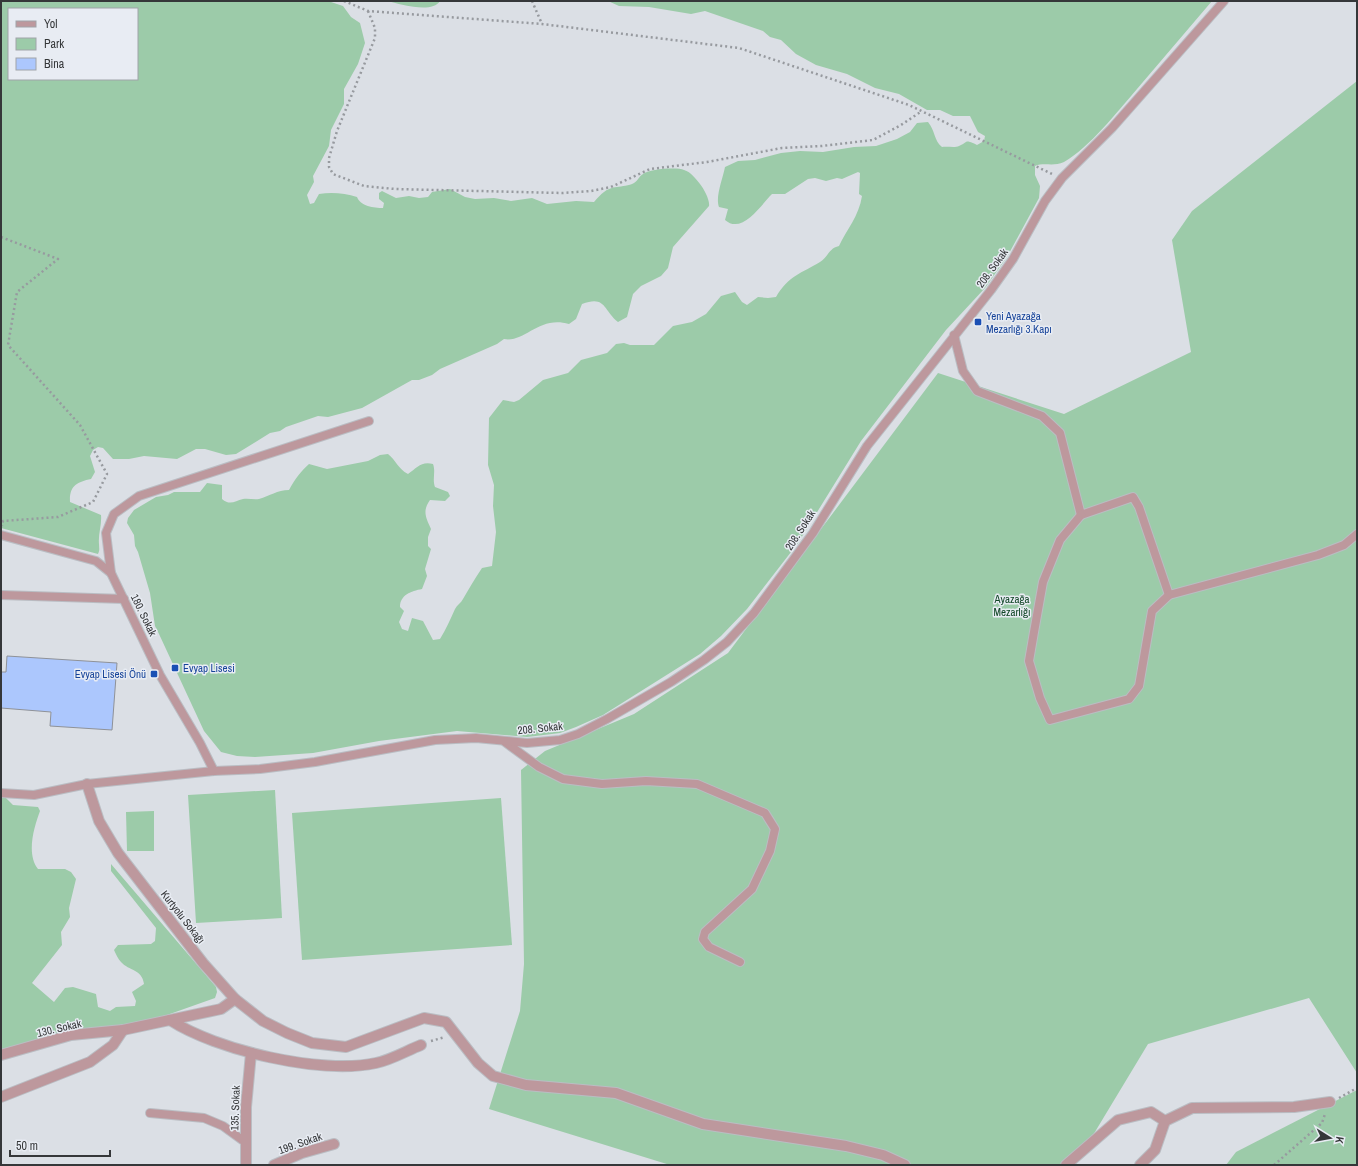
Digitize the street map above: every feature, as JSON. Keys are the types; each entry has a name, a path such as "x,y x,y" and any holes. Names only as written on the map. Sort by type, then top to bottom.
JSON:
{"street":[{"name":"Kurtyolu Sokağı","path":"87,784 99,821 118,853 203,963 235,999 263,1021 312,1042 346,1047 424,1018 446,1022 478,1063 493,1076 526,1085 616,1093 704,1124 846,1146 882,1155 905,1165"},
{"path":"1,1097 90,1062 113,1045 123,1030 221,1009 235,999"},
{"path":"170,1020 198,1035 251,1053 315,1064 358,1066 376,1063 421,1044"},
{"name":"130. Sokak","path":"1,1055 71,1035 123,1030"},
{"name":"135. Sokak","path":"246,1165 246,1106 251,1053"},
{"path":"1140,1165 1155,1150 1165,1121 1192,1108 1294,1107 1330,1102"},
{"path":"1066,1165 1118,1120 1151,1112 1165,1121"},
{"name":"199. Sokak","path":"274,1165 302,1153 334,1144"}],"lane":[{"name":"208. Sokak","path":"1,793 34,795 87,784 214,771 260,769 315,762 434,740 469,738 527,743 560,740 578,734 671,682 704,660 726,642 754,613 802,549 867,446 954,334 991,290 1013,259 1045,201 1062,178 1112,128 1224,1"},
{"path":"954,334 963,372 977,391 1042,416 1060,433 1081,515"},
{"path":"111,573 106,534 114,514 139,496 368,421"},
{"path":"1169,595 1139,507 1133,497 1081,515 1060,540 1043,582 1029,661 1040,698 1050,720 1130,699 1139,686 1152,611 1169,595 1318,555 1344,545 1357,534"},
{"name":"180. Sokak","path":"1,535 96,561 111,573 160,675 200,743 214,771"},
{"path":"1,596 124,599"},
{"path":"504,742 539,768 563,779 602,784 646,781 697,784 765,813 775,829 770,851 752,889 705,932 703,939 709,947 740,962"},
{"path":"150,1113 204,1118 223,1126 245,1142"}],"path":[{"path":"344,1 368,11 542,24 739,48 922,111 1062,178"},
{"path":"532,1 542,24"},
{"path":"368,11 375,28 375,38 337,131 329,162 332,174 364,186 395,189 562,193 590,191 611,187 650,168 707,162 782,148 822,146 873,140 901,125 922,111"},
{"path":"1,237 58,259 17,292 8,345 80,425 107,474 94,502 58,517 3,521 1,529"},
{"path":"421,1044 455,1033"},
{"path":"1274,1165 1322,1123 1330,1102 1357,1088"}],"green space":[{"path":"1,1 328,1 343,6 351,17 360,23 365,43 358,64 344,89 344,104 331,130 329,146 313,176 314,182 307,195 310,204 314,203 319,194 338,193 357,197 361,203 368,206 383,208 384,203 379,199 379,193 382,191 396,198 409,196 419,198 428,197 432,192 450,189 465,197 475,199 494,198 511,201 532,198 547,204 576,201 594,202 607,190 632,184 646,172 670,169 680,169 689,172 700,184 709,201 709,206 673,247 668,268 661,276 641,286 633,294 627,317 618,322 603,305 596,301 582,304 576,319 569,324 558,322 549,323 519,337 504,339 497,344 440,369 432,375 419,380 412,380 362,408 328,417 318,416 286,427 280,431 270,433 236,454 226,455 205,449 196,449 177,459 144,456 129,459 113,459 103,448 98,447 93,450 90,456 95,472 91,479 78,483 73,488 70,502 101,515 98,554 1,528"},
{"path":"387,1 440,1 436,5 423,8"},
{"path":"608,1 1212,1 1112,118 1084,148 1064,162 1035,166 1035,175 1040,186 1039,198 1007,257 985,288 946,330 861,441 798,543 747,609 721,636 700,654 603,715 560,733 527,737 457,731 379,741 313,753 255,757 237,756 221,752 204,731 155,626 150,593 135,546 134,535 127,523 128,518 134,510 156,497 168,495 174,492 200,492 207,483 222,485 222,499 228,502 243,499 259,499 277,492 289,490 303,469 309,464 327,469 368,461 380,455 388,454 402,470 408,474 422,464 433,464 435,487 448,492 450,496 445,501 430,500 426,508 425,511 431,529 428,537 428,546 431,549 425,569 427,576 422,589 410,592 402,599 400,607 404,611 399,622 402,629 408,631 412,618 423,621 433,640 440,639 456,608 482,568 492,566 496,532 493,506 494,485 488,465 489,418 503,400 514,402 519,400 543,380 568,373 581,360 607,353 616,344 624,343 630,345 654,345 673,326 692,322 706,314 721,296 735,292 742,302 747,305 758,297 776,297 785,284 801,272 820,262 833,249 839,246 856,216 862,196 859,194 860,173 858,172 842,179 837,178 826,181 815,178 808,179 785,194 772,194 751,217 738,224 731,224 725,220 728,209 719,207 718,203 725,167 738,161 755,160 781,153 800,151 823,152 854,147 876,146 897,139 910,132 917,123 928,122 937,142 942,147 957,147 967,142 977,145 984,141 985,136 978,132 970,116 953,116 940,110 927,110 899,94 875,88 847,74 816,65 796,54 781,40 770,37 763,31 705,11 691,14 649,7 619,6"},
{"name":"Ayazağa Mezarlığı","path":"1357,81 1357,1073 1309,998 1148,1044 1075,1165 670,1165 489,1109 520,1011 524,964 521,770 545,751 634,714 728,653 938,373 1064,414 1191,352 1172,240 1192,211"},
{"path":"275,790 282,918 196,923 188,795"},
{"path":"1,793 13,805 38,807 40,811 32,840 32,856 38,869 65,869 71,872 76,879 69,908 70,917 61,932 62,945 32,983 54,1002 65,988 73,987 96,994 98,1007 110,1011 116,1007 135,1006 136,1001 132,992 144,984 143,979 138,973 121,962 114,950 118,945 151,944 155,941 156,928 111,871 111,864 216,987 217,992 215,998 167,1015 117,1027 61,1032 1,1050"},
{"path":"501,798 512,945 302,960 292,813"},
{"path":"154,811 154,851 127,851 126,812"},
{"path":"1357,1090 1357,1165 1226,1165 1236,1152"}],"building":[{"path":"7,656 117,663 112,730 50,726 51,712 1,708 1,672 6,672"}],"place":[{"name":"Yeni Ayazağa Mezarlığı 3.Kapı","path":"978,322"},
{"name":"Evyap Lisesi","path":"175,668"},
{"name":"Evyap Lisesi Önü","path":"154,674"}]}
